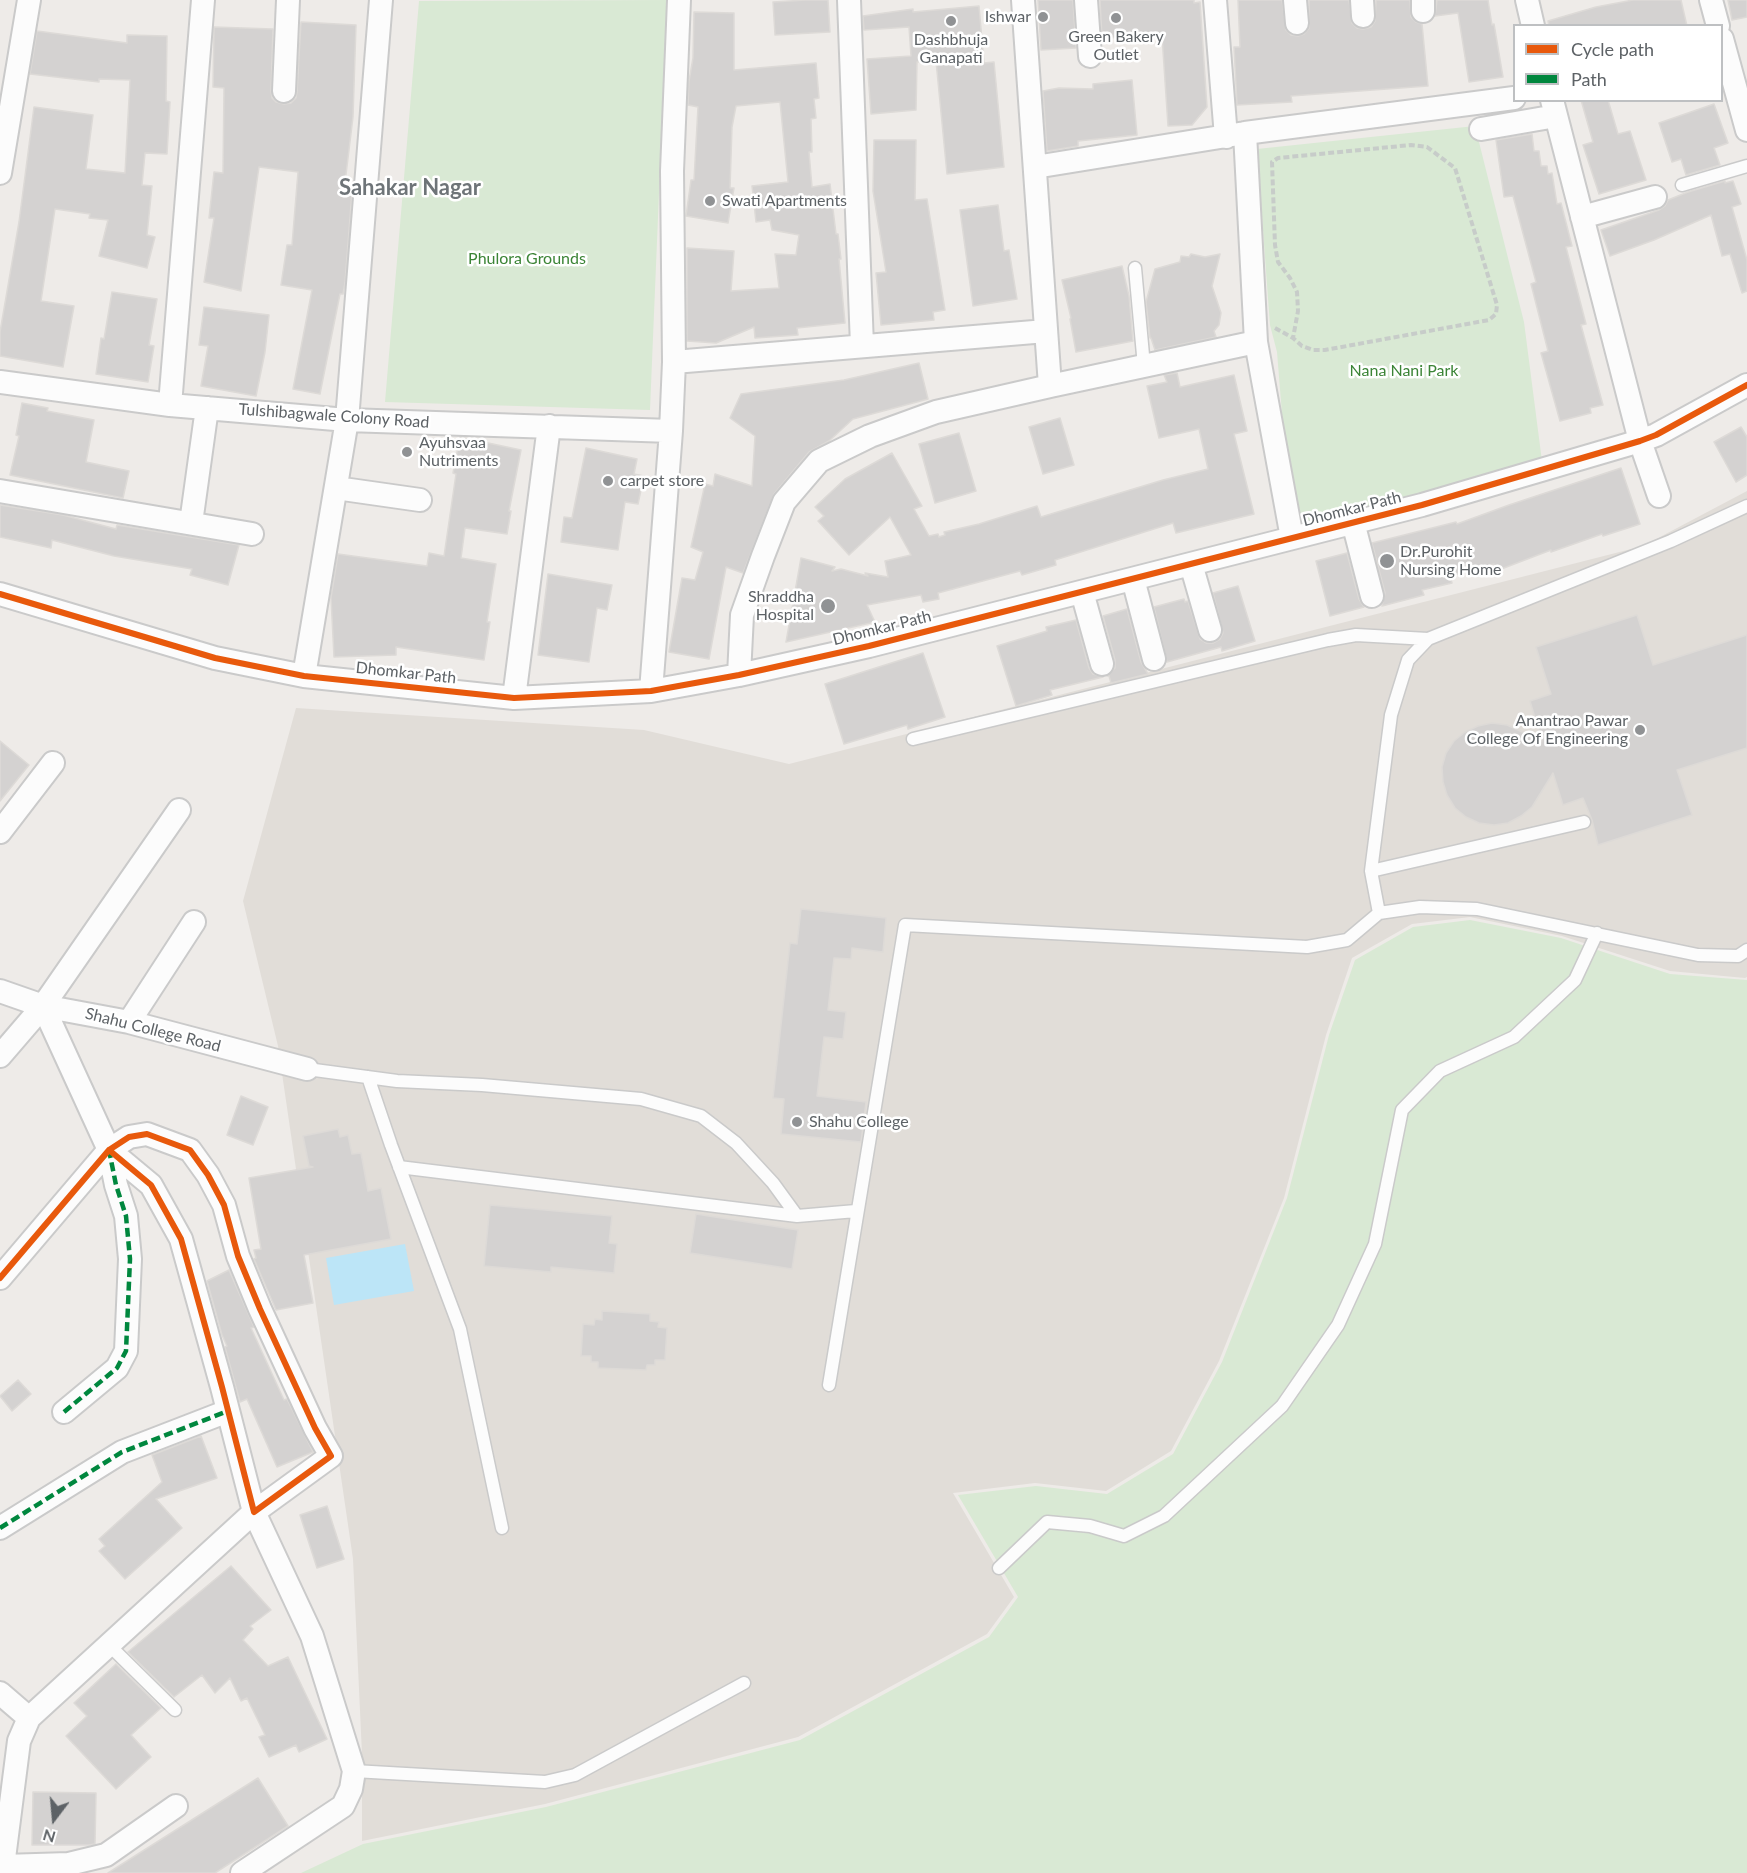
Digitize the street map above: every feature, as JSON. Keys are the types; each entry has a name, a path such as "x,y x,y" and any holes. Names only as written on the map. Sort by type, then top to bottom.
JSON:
{"street":[{"path":"0,173 29,0"},
{"path":"170,405 203,0"},
{"path":"284,91 288,0"},
{"path":"304,676 347,420 381,0"},
{"path":"651,691 674,362 672,171 679,0"},
{"path":"849,0 862,346"},
{"path":"1023,0 1050,386"},
{"path":"1086,0 1090,56"},
{"path":"1215,0 1235,135 1256,342 1292,538"},
{"path":"1295,0 1297,23"},
{"path":"1527,0 1533,24"},
{"path":"1710,0 1717,24"},
{"path":"1723,43 1747,130"},
{"path":"1035,167 1235,135 1513,98"},
{"path":"1480,129 1554,108 1640,441 1659,496"},
{"path":"1582,217 1655,197"},
{"path":"674,362 1046,331"},
{"path":"739,675 742,615 763,555 784,502 819,461 870,436 936,412 1256,342"},
{"name":"Tulshibagwale Colony Road","path":"0,382 170,405 347,420 670,431"},
{"name":"Dhomkar Path","path":"0,594 215,658 304,676 514,698 651,691 739,675 869,646 1422,505 1640,441 1656,435 1747,385"},
{"path":"191,524 207,408"},
{"path":"514,698 549,426"},
{"path":"336,488 420,500"},
{"path":"0,491 252,534"},
{"path":"1353,522 1372,596"},
{"path":"1191,564 1210,630"},
{"path":"1133,579 1154,659"},
{"path":"1082,592 1102,664"},
{"path":"0,832 53,763"},
{"path":"0,1056 43,1006 179,810"},
{"path":"129,1022 194,922"},
{"name":"Shahu College Road","path":"0,991 43,1006 129,1022 307,1069"},
{"path":"43,1006 109,1150 116,1185 126,1216 130,1259 126,1351 117,1368 64,1412"},
{"path":"0,1278 109,1150 129,1137 147,1134 190,1150 208,1175 224,1205 238,1256 260,1309 315,1428 331,1456 254,1512 29,1718 19,1741 1,1869 69,1864 106,1855 176,1806"},
{"path":"109,1150 151,1185 181,1239 254,1512 312,1636 354,1771 351,1789 343,1806 242,1873"},
{"path":"0,1528 122,1452 228,1411"},
{"path":"0,1693 29,1718"}],"lane":[{"path":"1682,185 1747,166"},
{"path":"1135,268 1144,366"},
{"path":"1379,913 1371,871 1391,715 1408,660 1428,639 1671,541 1747,506"},
{"path":"914,738 1328,640 1356,635 1428,639"},
{"path":"1371,871 1584,822"},
{"path":"829,1385 905,925 1307,947 1347,940 1379,913 1420,907 1477,909 1698,955 1738,956 1747,950"},
{"path":"999,1568 1047,1522 1090,1526 1124,1536 1164,1516 1282,1406 1338,1325 1375,1244 1402,1110 1440,1071 1514,1037 1575,980 1597,933"},
{"path":"307,1069 397,1081 482,1085 641,1099 701,1116 735,1143 773,1184 797,1216"},
{"path":"368,1077 460,1329 502,1528"},
{"path":"399,1167 797,1216 856,1211"},
{"path":"109,1645 175,1710"},
{"path":"354,1771 545,1782 575,1775 744,1683"}],"path":[{"path":"1411,145 1427,147 1438,154 1455,168 1459,180 1497,305 1496,314 1489,320 1325,350 1312,350 1302,346 1293,338 1298,311 1297,292 1278,262 1275,244 1272,162 1278,158 1411,145"}],"shaded area":[{"name":"Shahu College","path":"1747,491 1747,977 1670,971 1562,936 1470,917 1412,924 1352,958 1326,1035 1284,1198 1219,1361 1171,1451 1106,1491 1035,1483 953,1493 1014,1597 987,1634 798,1737 545,1804 362,1841 362,1754 353,1559 278,1046 243,901 296,708 644,730 789,764 1643,546"}],"green space":[{"name":"Phulora Grounds","path":"667,0 650,410 385,402 419,1"},
{"name":"Nana Nani Park","path":"1475,126 1524,322 1543,469 1292,538 1277,352 1270,325 1257,149"},
{"path":"1470,920 1561,938 1670,974 1747,980 1747,1873 301,1873 363,1844 546,1807 800,1740 989,1637 1018,1597 958,1495 1036,1486 1107,1494 1173,1454 1222,1362 1287,1198 1329,1035 1355,960 1413,927"}],"water":[{"path":"405,1244 414,1291 334,1305 326,1258"}],"building":[{"path":"828,0 830,32 775,35 773,2"},
{"path":"1038,0 1073,0 1076,48 1041,50"},
{"path":"1100,0 1194,0 1194,3 1200,2 1207,107 1192,125 1168,126 1162,36 1102,38"},
{"path":"1238,0 1282,0 1286,30 1291,35 1298,36 1304,34 1309,28 1309,0 1349,0 1352,23 1357,28 1363,29 1371,27 1375,21 1376,0 1410,0 1411,17 1422,24 1428,86 1291,96 1292,102 1237,105 1234,47 1240,47"},
{"path":"1437,0 1488,0 1503,77 1469,82 1458,13 1435,16"},
{"path":"1633,0 1681,0 1687,24 1549,24 1548,21 1596,7"},
{"path":"1728,0 1747,0 1747,17 1732,20"},
{"path":"979,6 984,63 994,62 1004,167 947,174 936,61 917,62 916,110 871,114 867,59 911,56 909,27 864,30 863,16 913,9 913,12"},
{"path":"694,12 734,13 734,70 816,63 819,98 814,99 816,118 811,119 812,152 809,152 812,187 830,184 841,259 839,259 845,323 797,328 798,335 755,338 754,327 716,343 687,341 687,248 734,251 731,291 779,288 775,254 796,255 799,235 772,230 770,220 756,222 752,186 788,182 780,102 736,106 732,127 730,188 734,188 728,223 686,216 691,180 694,180 698,107 688,105 693,58"},
{"path":"301,22 356,25 353,117 344,191 352,192 345,283 343,294 340,294 320,394 293,389 312,290 281,285 287,245 292,245 298,172 259,167 241,291 204,282 214,218 209,218 214,172 223,173 224,88 213,87 214,27 273,29 272,98 284,104 291,103 296,98"},
{"path":"37,31 127,43 127,35 167,36 166,101 170,102 167,154 145,153 142,185 152,186 147,235 155,237 147,268 99,256 108,220 89,218 90,214 55,209 41,301 74,306 63,367 0,356 0,332 19,222 34,107 93,115 86,169 125,173 130,80 99,79 99,82 30,74"},
{"path":"1132,80 1137,135 1078,141 1078,146 1047,151 1043,91 1059,88 1093,89 1093,84"},
{"path":"1582,102 1609,102 1618,134 1630,131 1646,180 1599,194 1583,145 1593,142"},
{"path":"1714,104 1728,143 1714,148 1720,165 1686,175 1681,159 1672,162 1659,123"},
{"path":"1532,134 1534,151 1539,151 1541,166 1547,166 1548,174 1552,173 1557,204 1561,203 1572,246 1566,247 1586,324 1581,325 1603,405 1590,408 1591,413 1560,421 1541,353 1548,351 1531,284 1536,282 1513,196 1504,197 1496,140"},
{"path":"874,140 916,140 915,200 927,199 945,310 933,312 934,320 881,325 876,273 886,272 873,191"},
{"path":"1725,181 1725,183 1733,181 1741,204 1732,207 1747,260 1747,291 1742,293 1730,254 1722,256 1711,215 1610,256 1601,230 1659,210 1668,200 1688,192"},
{"path":"998,205 1004,251 1009,250 1017,299 973,306 960,210"},
{"path":"1191,254 1205,257 1220,254 1212,286 1221,313 1219,325 1214,331 1216,337 1155,350 1150,338 1146,302 1155,269 1180,262 1181,256 1189,257"},
{"path":"1122,266 1129,296 1133,341 1076,352 1062,280"},
{"path":"112,292 157,299 149,345 154,346 148,382 96,374 101,338 104,339"},
{"path":"204,307 269,315 265,352 256,396 201,386 208,346 199,345"},
{"path":"919,363 928,399 853,419 829,441 809,452 774,494 743,573 726,567 709,659 669,652 682,578 695,580 703,552 691,547 705,484 713,486 715,474 752,486 755,436 730,418 741,394 844,380"},
{"path":"1177,373 1180,387 1234,375 1247,431 1234,434 1254,514 1176,533 1173,523 1055,560 1056,565 1022,575 1020,571 938,593 939,599 923,602 921,595 867,605 875,622 786,642 801,558 835,567 832,571 841,569 868,576 865,573 888,577 885,561 911,555 890,517 849,555 818,521 824,516 815,507 845,479 892,453 922,506 914,509 929,536 938,534 939,537 945,535 944,532 1037,506 1041,517 1163,480 1208,469 1199,429 1159,438 1147,386 1167,382 1164,375"},
{"path":"22,403 48,408 47,411 94,420 86,462 129,471 123,498 10,475 19,436 16,435"},
{"path":"1060,418 1074,465 1043,474 1029,427"},
{"path":"1741,427 1747,437 1747,475 1736,482 1714,442"},
{"path":"959,433 976,491 935,503 919,444"},
{"path":"460,437 521,450 509,511 511,511 507,534 465,528 461,558 496,564 484,660 396,647 396,655 334,657 331,598 338,554 427,566 429,553 444,556 456,474 453,473"},
{"path":"586,448 637,459 634,474 644,476 638,504 625,502 618,550 561,542 564,517 572,518"},
{"path":"1621,468 1640,524 1603,536 1602,534 1551,552 1551,550 1496,571 1494,564 1450,576 1452,583 1422,590 1424,595 1382,606 1385,593 1372,543 1456,522 1457,524"},
{"path":"0,505 63,515 116,529 117,525 239,545 228,585 190,575 192,569 114,556 52,540 51,548 0,537"},
{"path":"1347,553 1359,599 1364,607 1330,616 1316,561"},
{"path":"548,574 612,585 607,610 597,608 589,662 538,655"},
{"path":"1238,586 1255,641 1222,651 1221,647 1167,662 1154,607 1184,599 1185,602 1188,601 1200,639 1206,643 1213,643 1220,639 1223,633 1213,593"},
{"path":"1127,609 1141,662 1148,674 1111,683 1107,676 1115,668 1115,660 1103,616"},
{"name":"Anantrao Pawar College Of Engineering","path":"1637,615 1653,665 1747,635 1747,748 1677,770 1692,815 1598,845 1592,820 1583,798 1563,805 1553,773 1532,807 1508,823 1494,825 1479,823 1466,817 1455,808 1447,795 1442,767 1446,753 1454,741 1465,732 1492,723 1507,725 1542,741 1530,701 1551,694 1536,647"},
{"path":"1076,620 1089,668 1093,674 1103,677 1050,690 1052,695 1016,706 997,646 1047,631 1046,627"},
{"path":"923,653 945,717 908,729 907,725 844,744 825,684"},
{"path":"0,741 29,765 0,801"},
{"path":"801,909 886,918 883,952 852,948 851,959 834,958 828,1010 846,1012 843,1039 824,1037 817,1096 866,1102 861,1142 781,1134 784,1099 773,1098 790,943 797,944"},
{"path":"241,1096 268,1107 253,1145 227,1135"},
{"path":"338,1129 340,1137 348,1135 352,1154 361,1153 368,1191 381,1188 391,1239 304,1255 313,1303 276,1310 254,1259 256,1258 254,1250 261,1249 249,1178 313,1167 309,1166 303,1136"},
{"path":"490,1205 612,1216 609,1243 617,1244 614,1273 551,1267 551,1272 484,1266"},
{"path":"696,1214 798,1230 792,1269 690,1253"},
{"path":"229,1270 254,1327 251,1328 284,1400 287,1399 313,1452 277,1467 247,1399 240,1402 225,1347 227,1346 207,1281"},
{"path":"602,1311 650,1314 650,1321 659,1322 658,1327 667,1328 665,1360 655,1360 655,1365 647,1365 646,1370 598,1368 598,1362 591,1362 591,1356 581,1356 583,1324 594,1325 595,1319 602,1320"},
{"path":"18,1380 31,1394 12,1411 0,1396"},
{"path":"201,1436 217,1478 156,1499 182,1528 125,1579 99,1551 105,1546 99,1539 162,1482 152,1455"},
{"path":"327,1506 344,1559 317,1568 300,1515"},
{"path":"231,1566 271,1610 250,1626 253,1629 243,1640 268,1666 288,1657 327,1739 299,1752 296,1745 269,1757 259,1737 265,1735 247,1698 241,1701 230,1678 215,1693 202,1675 174,1697 128,1652"},
{"path":"116,1664 161,1708 131,1735 151,1757 116,1789 66,1736 87,1716 74,1703"},
{"path":"258,1778 288,1826 215,1873 108,1873"},
{"path":"33,1792 96,1793 95,1844 32,1845"}],"marked path":[{"path":"64,1412 117,1368 126,1351 130,1259 126,1216 116,1185 109,1150"},
{"path":"0,1528 122,1452 228,1411"}],"cycle path":[{"path":"0,594 215,658 304,676 514,698 651,691 739,675 869,646 1422,505 1640,441 1656,435 1747,385"},
{"path":"0,1278 109,1150 129,1137 147,1134 190,1150 208,1175 224,1205 238,1256 260,1309 315,1428 331,1456 254,1512 181,1239 151,1185 109,1150"}],"place":[{"name":"Ishwar","path":"1043,17"},
{"name":"Green Bakery Outlet","path":"1116,18"},
{"name":"Dashbhuja Ganapati","path":"951,21"},
{"name":"Swati Apartments","path":"710,201"},
{"name":"Ayuhsvaa Nutriments","path":"407,452"},
{"name":"carpet store","path":"608,481"},
{"name":"Dr.Purohit Nursing Home","path":"1387,561"},
{"name":"Shraddha Hospital","path":"828,606"},
{"name":"Anantrao Pawar College Of Engineering","path":"1640,730"},
{"name":"Shahu College","path":"797,1122"}],"district":[{"name":"Sahakar Nagar","path":"410,188"}]}
